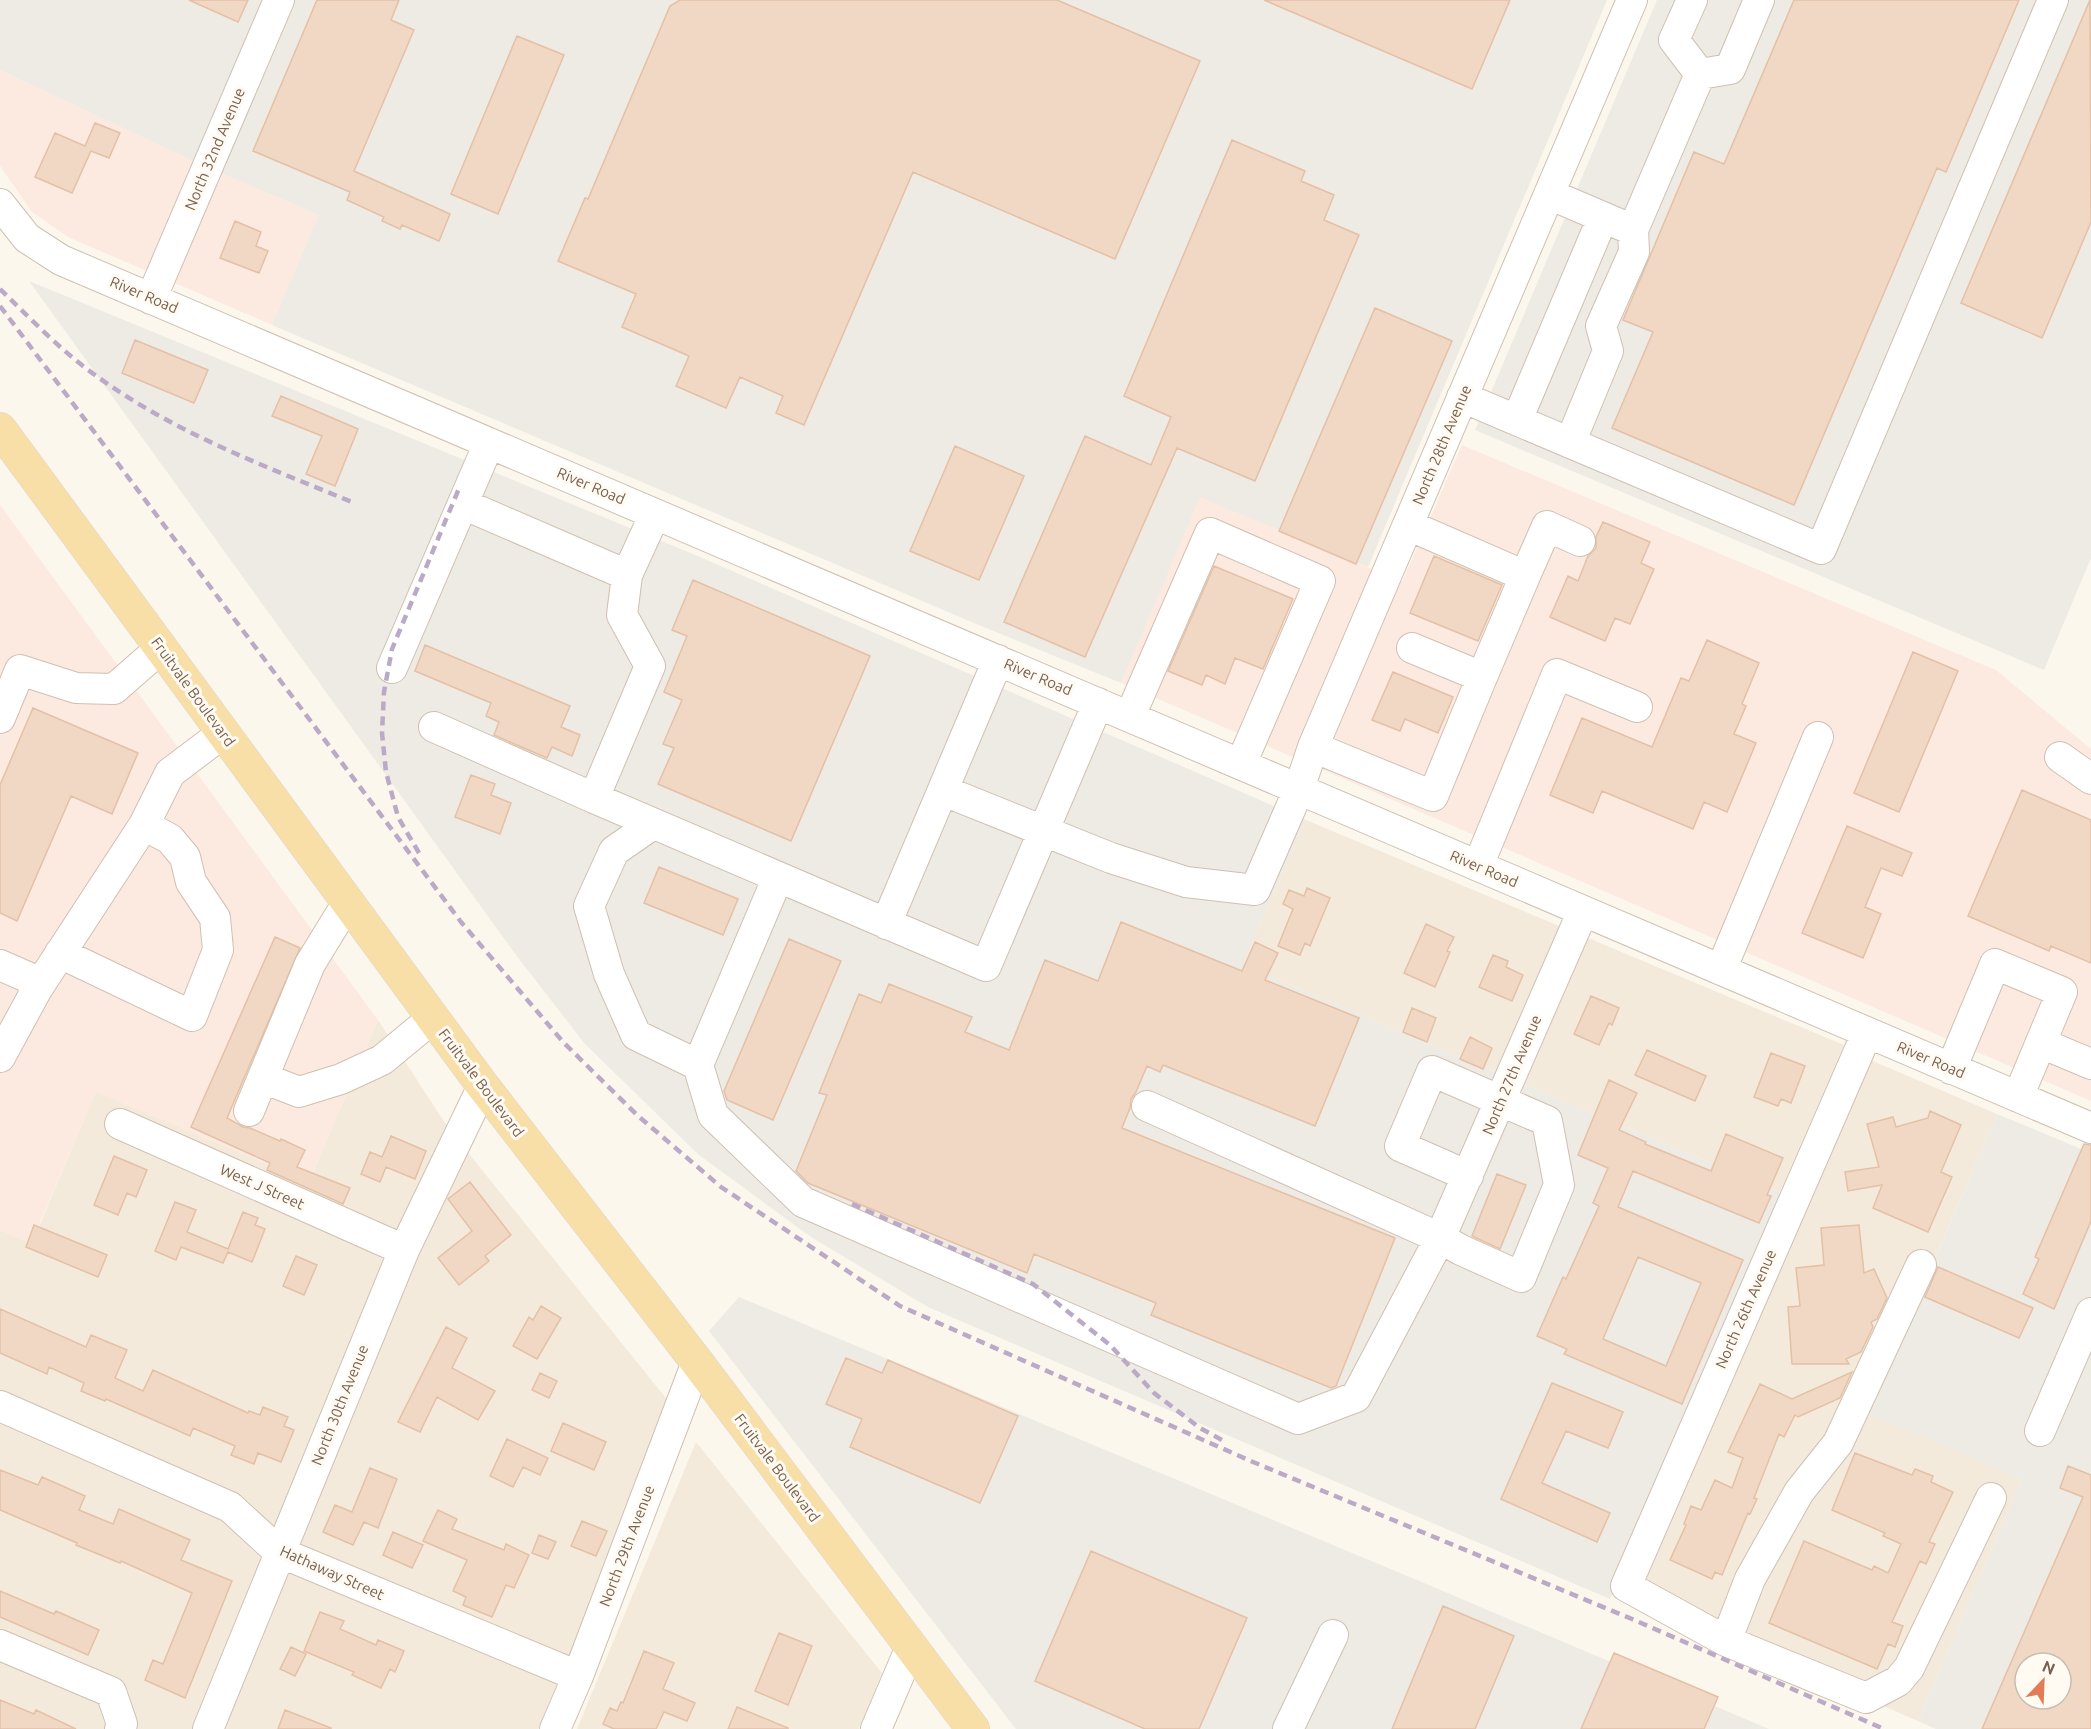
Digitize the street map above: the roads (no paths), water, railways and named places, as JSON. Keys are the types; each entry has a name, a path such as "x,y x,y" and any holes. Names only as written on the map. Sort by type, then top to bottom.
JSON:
{"main road":[{"name":"Fruitvale Boulevard","path":"0,429 483,1086 698,1362 973,1729"}],"street":[{"name":"North 32nd Avenue","path":"151,299 279,0"},
{"name":"North 28th Avenue","path":"1044,832 1111,858 1186,882 1255,890 1299,789 1313,747 1632,0"},
{"path":"1692,0 1674,40 1700,74"},
{"path":"1700,74 1730,69 1759,0"},
{"path":"1462,398 1821,549 2053,0"},
{"path":"1570,443 1608,351 1601,326 1635,252 1633,230 1700,74"},
{"path":"1549,194 1633,230"},
{"name":"River Road","path":"0,204 27,238 61,260 2091,1128"},
{"path":"1517,420 1603,217"},
{"path":"392,668 489,443"},
{"path":"463,504 627,575"},
{"path":"594,798 650,666 622,615 627,575 655,514"},
{"path":"1408,525 1525,576"},
{"path":"1416,839 1547,526 1580,541"},
{"path":"1130,716 1210,532 1320,581 1241,764"},
{"path":"0,718 20,670 76,688 114,689 161,648"},
{"path":"1412,648 1482,677"},
{"path":"886,924 998,660"},
{"path":"1478,866 1557,674 1637,707"},
{"path":"434,727 653,824 986,966 1098,703"},
{"path":"0,1057 41,983 144,825 170,773 223,733"},
{"path":"1721,970 1818,737"},
{"path":"1313,747 1433,796"},
{"path":"2060,757 2091,779"},
{"path":"944,791 1044,832"},
{"path":"653,824 614,851 590,906 609,974 636,1035 698,1065 778,877"},
{"path":"60,953 192,1016 218,950 215,918 191,882 185,856 170,839 144,825"},
{"path":"249,1111 310,964 348,902"},
{"name":"North 27th Avenue","path":"698,1065 713,1115 803,1202 1298,1419 1356,1397 1440,1238 1582,911"},
{"path":"1951,1069 1995,964 2062,992 2018,1097"},
{"path":"0,965 41,983"},
{"path":"263,1078 299,1092 341,1079 382,1060 433,1018"},
{"name":"North 26th Avenue","path":"1726,1641 1626,1586 1867,1033"},
{"path":"2041,1043 2091,1064"},
{"path":"1148,1106 1521,1277 1559,1185 1546,1121 1432,1071 1400,1146 1468,1176"},
{"name":"North 30th Avenue","path":"208,1729 404,1250 483,1086"},
{"name":"West J Street","path":"120,1124 404,1250"},
{"path":"1921,1265 1838,1443 1799,1492 1750,1579 1726,1641 1866,1698 1898,1681 1909,1668 1991,1498"},
{"path":"2040,1431 2091,1312"},
{"name":"North 29th Avenue","path":"555,1729 578,1676 698,1362"},
{"name":"Hathaway Street","path":"0,1406 230,1507 279,1552 578,1676"},
{"path":"1288,1729 1334,1635"},
{"path":"0,1645 111,1692 123,1724 120,1729"},
{"path":"876,1729 911,1647"}],"railway":[{"path":"0,289 70,355 95,375 156,414 220,446 352,502"},
{"path":"0,306 461,922 564,1043 637,1115 721,1187 900,1306 1253,1462 1632,1619 1884,1729"},
{"path":"419,853 398,817 386,772 382,733 384,692 392,649 460,486"},
{"path":"852,1204 1033,1284 1110,1345 1154,1393 1200,1428 1222,1440"}]}
